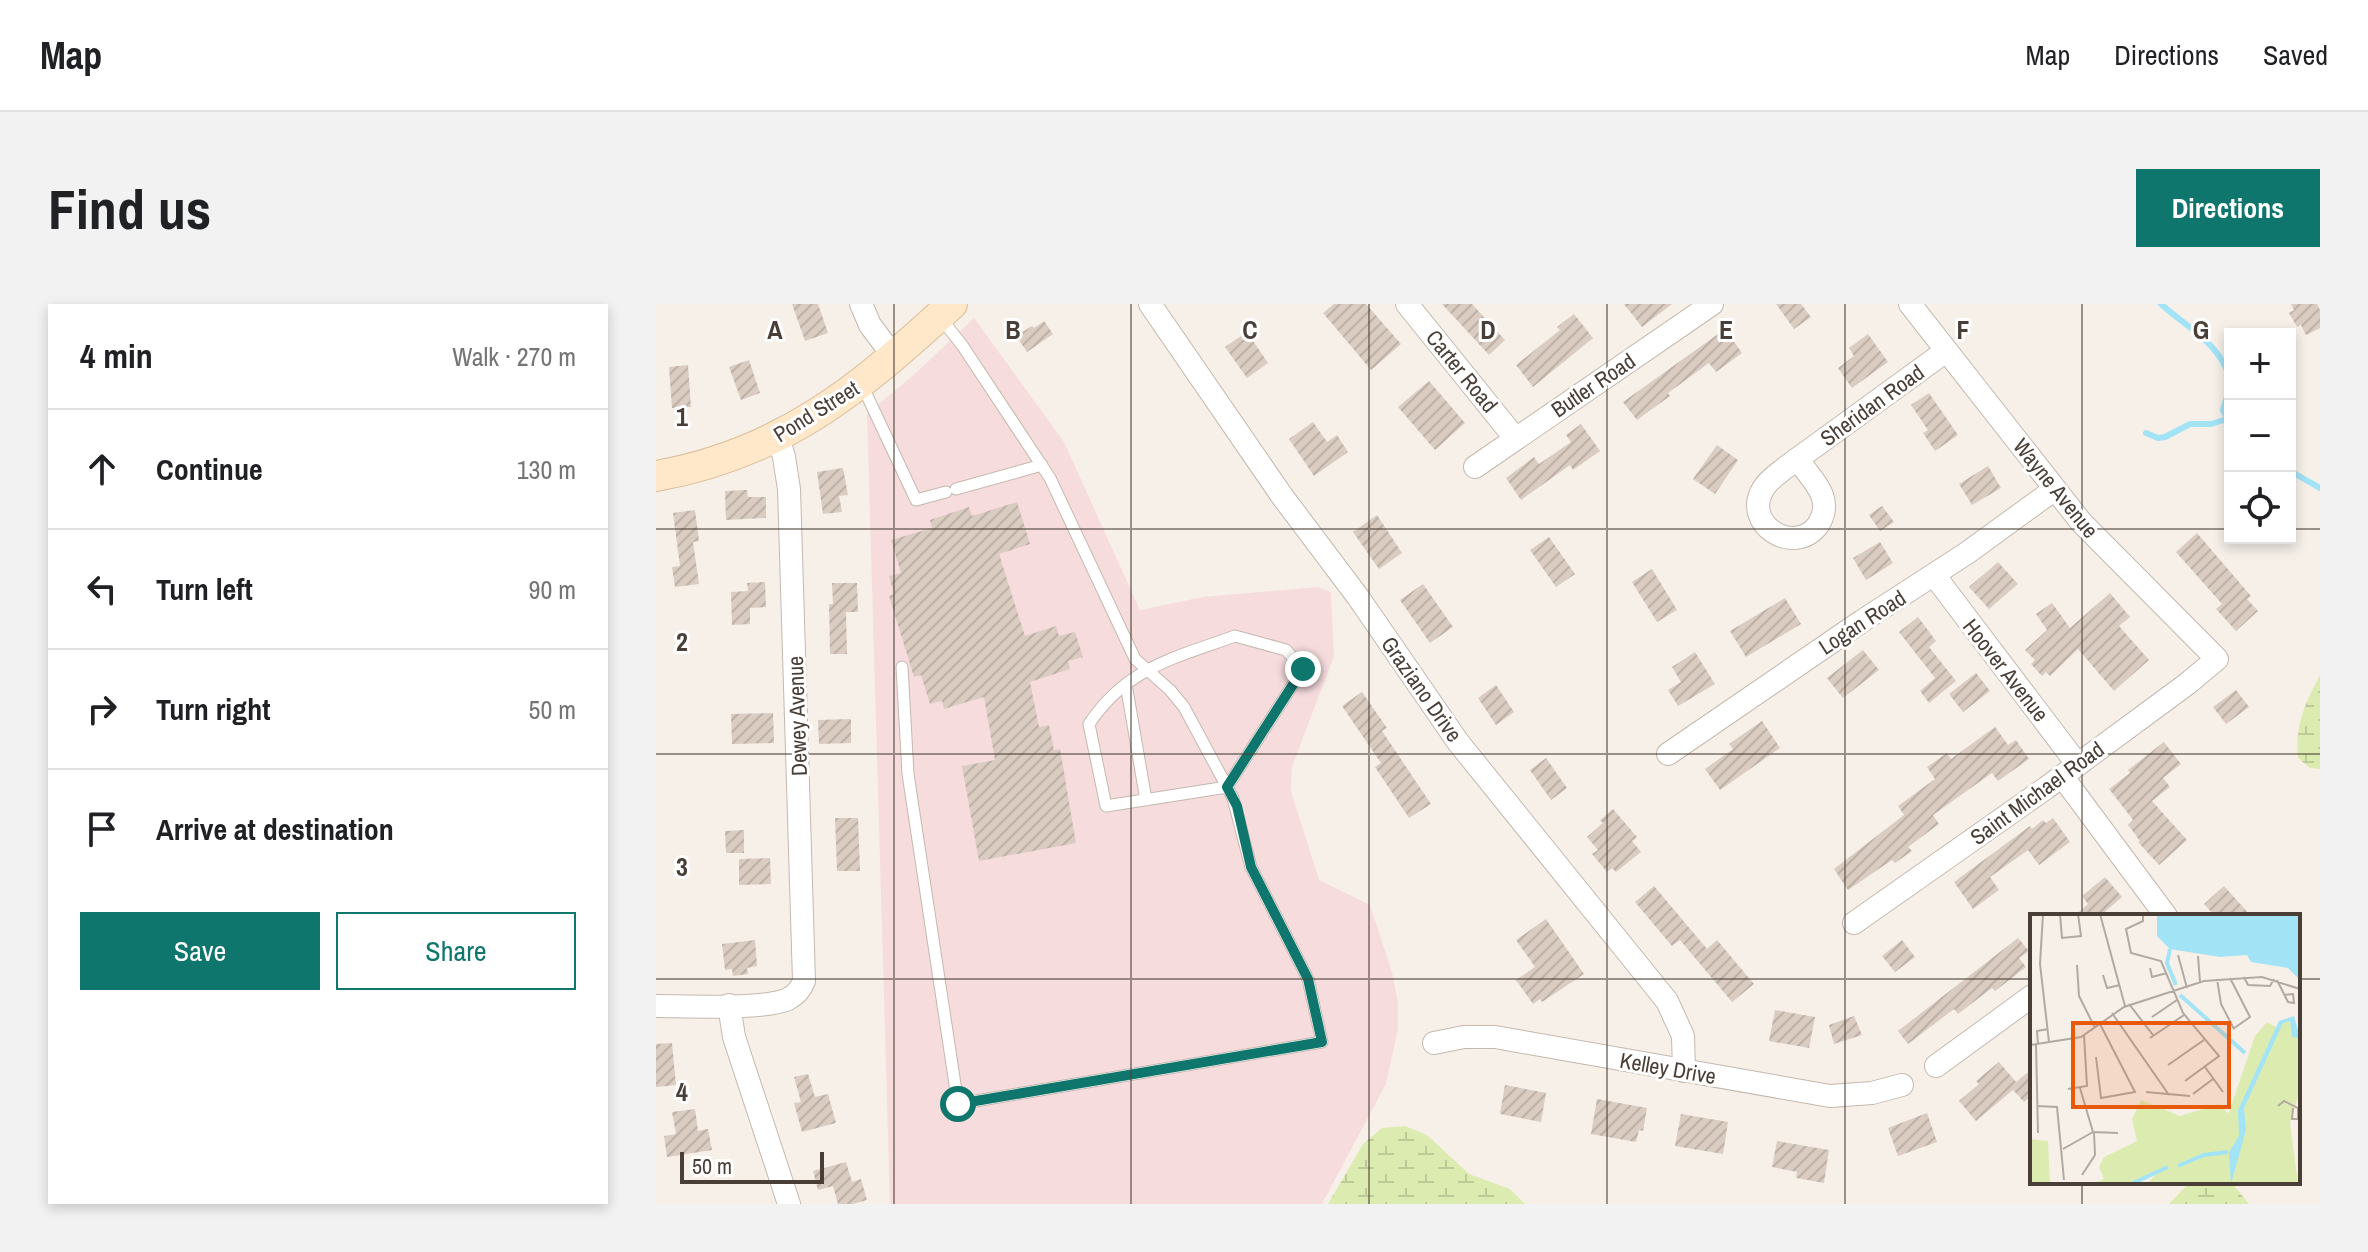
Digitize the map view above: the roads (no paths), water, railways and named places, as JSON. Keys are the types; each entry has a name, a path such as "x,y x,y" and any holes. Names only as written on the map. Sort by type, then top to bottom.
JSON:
{"main road":[{"name":"Pond Street","path":"656,476 724,458 778,437 815,416 861,385 946,310"}],"street":[{"path":"861,304 875,333 894,357"},
{"name":"Graziano Drive","path":"1150,304 1282,496 1358,597 1476,766 1667,1001 1683,1036 1684,1071"},
{"name":"Carter Road","path":"1407,304 1515,438"},
{"name":"Butler Road","path":"1475,467 1712,304"},
{"name":"Wayne Avenue","path":"1910,304 2095,538 2217,659"},
{"name":"Sheridan Road","path":"1797,459 1946,351"},
{"name":"Dewey Avenue","path":"729,1005 767,1004 795,994 804,981 789,489 778,437"},
{"name":"Logan Road","path":"1668,754 1934,575 2055,489"},
{"name":"Hoover Avenue","path":"1934,575 2070,770 2154,912"},
{"name":"Saint Michael Road","path":"1854,923 2070,770 2217,659"},
{"path":"1936,1066 2030,997"},
{"path":"656,1006 729,1005 734,1037 789,1204"},
{"name":"Kelley Drive","path":"1434,1043 1464,1037 1495,1037 1830,1096 1872,1093 1902,1085"}],"lane":[{"path":"902,667 908,774 958,1104 1322,1042 1308,979 1251,867 1237,806 1184,707 1130,651 1042,465 962,345 946,310"},
{"path":"861,385 916,500 1042,465"},
{"path":"1235,636 1286,650 1303,669 1227,787 1106,806 1089,724 1100,708 1145,669 1235,636"},
{"path":"1126,684 1146,800"}],"waterway":[{"path":"2161,304 2202,337 2224,364"},
{"path":"2224,407 2224,412"},
{"path":"2146,433 2158,438 2165,437 2190,424 2211,424 2224,420"},
{"path":"2292,472 2320,488"}]}
